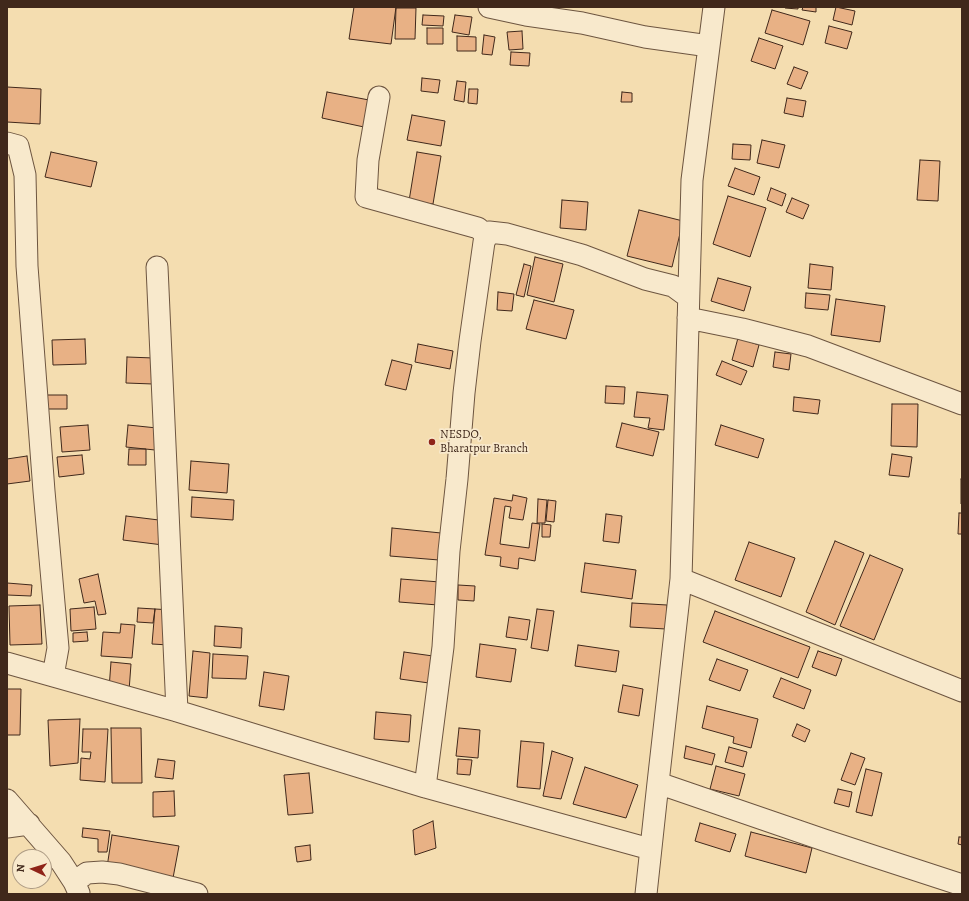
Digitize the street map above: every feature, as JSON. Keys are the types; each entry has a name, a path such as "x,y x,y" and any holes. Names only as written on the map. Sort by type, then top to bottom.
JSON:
{"street":[{"path":"489,7 526,15 582,23 645,37 709,46"},
{"path":"646,894 681,579 692,180 714,7"},
{"path":"379,97 368,160 366,197 478,228 487,236"},
{"path":"7,143 18,146 25,174 28,273 44,491 58,648 53,676"},
{"path":"425,787 443,647 449,551 465,386 484,242 489,232 507,234 582,255 645,279 672,286 688,297"},
{"path":"157,267 177,711"},
{"path":"688,318 742,329 808,346 962,404"},
{"path":"681,579 962,691"},
{"path":"7,663 177,711 425,787 650,849"},
{"path":"658,783 824,840 962,885"},
{"path":"7,800 61,862 77,888 87,873 102,872 119,874 197,894"},
{"path":"7,827 29,824"}],"building":[{"path":"354,7 396,7 391,44 349,39"},
{"path":"798,7 798,9 785,8"},
{"path":"803,7 816,7 816,12 802,10"},
{"path":"836,7 855,11 852,25 833,20"},
{"path":"396,8 416,8 415,39 395,39"},
{"path":"772,10 810,21 803,45 765,33"},
{"path":"423,15 444,16 443,26 422,25"},
{"path":"455,15 472,17 469,35 452,32"},
{"path":"829,26 852,32 847,49 825,43"},
{"path":"427,28 443,28 443,44 427,44"},
{"path":"522,31 523,49 509,50 507,32"},
{"path":"484,35 495,37 492,55 482,54"},
{"path":"457,36 476,37 476,51 457,51"},
{"path":"759,38 783,46 775,69 751,61"},
{"path":"511,52 530,53 529,66 510,65"},
{"path":"794,67 808,72 801,89 787,84"},
{"path":"422,78 440,80 438,93 421,91"},
{"path":"457,81 466,82 464,102 454,100"},
{"path":"7,87 41,89 40,124 7,122"},
{"path":"469,89 478,89 477,104 468,103"},
{"path":"327,92 369,100 364,127 322,118"},
{"path":"622,92 632,93 632,102 621,102"},
{"path":"787,98 806,101 803,117 784,113"},
{"path":"412,115 445,121 441,146 407,140"},
{"path":"762,140 785,145 779,168 757,163"},
{"path":"733,144 751,145 750,160 732,159"},
{"path":"51,152 97,162 91,187 45,177"},
{"path":"417,152 441,156 433,204 409,201"},
{"path":"920,160 940,161 938,201 917,200"},
{"path":"735,168 760,177 754,195 728,186"},
{"path":"771,188 786,194 782,206 767,200"},
{"path":"728,196 766,208 750,257 713,244"},
{"path":"792,198 809,205 803,219 786,212"},
{"path":"562,200 588,202 586,230 560,228"},
{"path":"639,210 683,221 672,267 627,256"},
{"path":"535,257 563,264 554,302 527,295"},
{"path":"524,264 531,266 524,297 516,295"},
{"path":"810,264 833,267 831,290 808,288"},
{"path":"718,278 751,287 744,311 711,301"},
{"path":"498,292 514,294 512,311 497,310"},
{"path":"806,293 830,295 828,310 805,308"},
{"path":"836,299 885,306 880,342 831,335"},
{"path":"534,300 574,310 566,339 526,329"},
{"path":"738,338 759,345 753,367 732,360"},
{"path":"85,339 86,364 53,365 52,340"},
{"path":"418,344 453,351 450,369 415,362"},
{"path":"775,352 791,354 789,370 773,367"},
{"path":"127,357 154,358 153,384 126,383"},
{"path":"392,360 412,365 406,390 385,385"},
{"path":"722,361 747,371 741,385 716,375"},
{"path":"606,386 625,387 624,404 605,403"},
{"path":"637,392 668,395 664,430 648,428 650,418 634,417"},
{"path":"43,395 67,395 67,409 43,409"},
{"path":"794,397 820,400 818,414 793,411"},
{"path":"892,404 918,404 917,447 891,446"},
{"path":"622,423 659,432 653,456 616,447"},
{"path":"88,425 90,450 62,452 60,427"},
{"path":"128,425 157,428 155,450 126,447"},
{"path":"721,425 764,439 758,458 715,445"},
{"path":"129,449 146,449 146,465 128,465"},
{"path":"892,454 912,457 909,477 889,475"},
{"path":"82,455 84,474 59,477 57,457"},
{"path":"27,456 30,481 7,484 7,459"},
{"path":"191,461 229,464 227,493 189,490"},
{"path":"962,479 962,504 961,504"},
{"path":"513,495 527,498 523,520 509,518 511,507 505,506 500,544 529,548 532,523 540,524 535,561 519,558 518,569 500,566 501,557 485,555 494,498 512,501"},
{"path":"192,497 234,500 233,520 191,517"},
{"path":"538,499 547,500 545,523 537,523"},
{"path":"548,500 556,501 554,522 546,521"},
{"path":"959,513 962,513 962,534 958,534"},
{"path":"606,514 622,516 619,543 603,541"},
{"path":"126,516 167,521 163,545 123,540"},
{"path":"542,524 551,525 550,537 542,537"},
{"path":"392,528 441,533 439,560 390,556"},
{"path":"835,541 864,553 835,625 806,612"},
{"path":"749,542 795,558 781,597 735,580"},
{"path":"870,555 903,569 874,640 840,626"},
{"path":"585,563 636,570 632,599 581,592"},
{"path":"98,574 106,614 98,615 95,601 84,603 79,579"},
{"path":"401,579 440,582 438,605 399,602"},
{"path":"7,583 32,585 31,596 7,595"},
{"path":"458,585 475,586 474,601 458,600"},
{"path":"632,603 667,605 666,629 630,627"},
{"path":"40,605 42,644 10,645 9,606"},
{"path":"94,607 96,629 71,631 70,609"},
{"path":"138,608 155,609 153,623 137,622"},
{"path":"155,609 172,610 169,645 152,644"},
{"path":"537,609 554,611 548,651 531,648"},
{"path":"715,611 810,647 798,678 703,642"},
{"path":"509,617 530,620 527,640 506,637"},
{"path":"121,624 135,625 132,658 101,656 103,632 120,633"},
{"path":"215,626 242,628 241,648 214,646"},
{"path":"87,632 88,641 73,642 73,633"},
{"path":"480,644 516,649 511,682 476,677"},
{"path":"578,645 619,651 616,672 575,666"},
{"path":"193,651 210,653 207,698 189,696"},
{"path":"818,651 842,659 836,676 812,667"},
{"path":"404,652 433,656 429,683 400,679"},
{"path":"213,654 248,656 246,679 212,678"},
{"path":"717,659 748,670 740,691 709,680"},
{"path":"111,662 131,664 129,691 109,689"},
{"path":"264,672 289,676 284,710 259,706"},
{"path":"781,678 811,690 804,709 773,697"},
{"path":"623,685 643,689 639,716 618,712"},
{"path":"7,689 21,689 20,735 7,735"},
{"path":"707,706 758,719 751,748 733,743 734,737 702,728"},
{"path":"376,712 411,715 409,742 374,739"},
{"path":"80,719 78,763 50,766 48,720"},
{"path":"797,724 810,730 805,742 792,736"},
{"path":"111,728 141,728 142,783 112,783"},
{"path":"459,728 480,730 478,758 456,756"},
{"path":"83,729 108,729 105,782 80,780 81,758 90,759 91,752 82,752"},
{"path":"521,741 544,743 540,789 517,787"},
{"path":"686,746 715,754 712,765 684,758"},
{"path":"729,747 747,752 743,767 725,762"},
{"path":"552,751 573,758 561,799 543,796"},
{"path":"851,753 865,758 855,785 841,780"},
{"path":"158,759 175,761 173,779 155,777"},
{"path":"458,759 472,760 470,775 457,774"},
{"path":"716,766 745,774 739,796 710,789"},
{"path":"585,767 638,785 626,818 573,804"},
{"path":"866,769 882,773 872,816 856,812"},
{"path":"309,773 313,813 288,815 284,775"},
{"path":"838,789 852,792 849,807 834,803"},
{"path":"174,791 175,816 153,817 153,792"},
{"path":"433,821 436,848 415,855 413,830"},
{"path":"700,823 736,834 730,852 695,841"},
{"path":"83,828 110,831 107,852 98,852 98,839 82,837"},
{"path":"751,832 812,848 806,873 745,856"},
{"path":"112,835 179,846 173,878 107,867"},
{"path":"959,837 962,837 962,845 958,844"},
{"path":"310,845 311,860 297,862 295,847"}],"place":[{"name":"NESDO, Bharatpur Branch","path":"432,442"}]}
